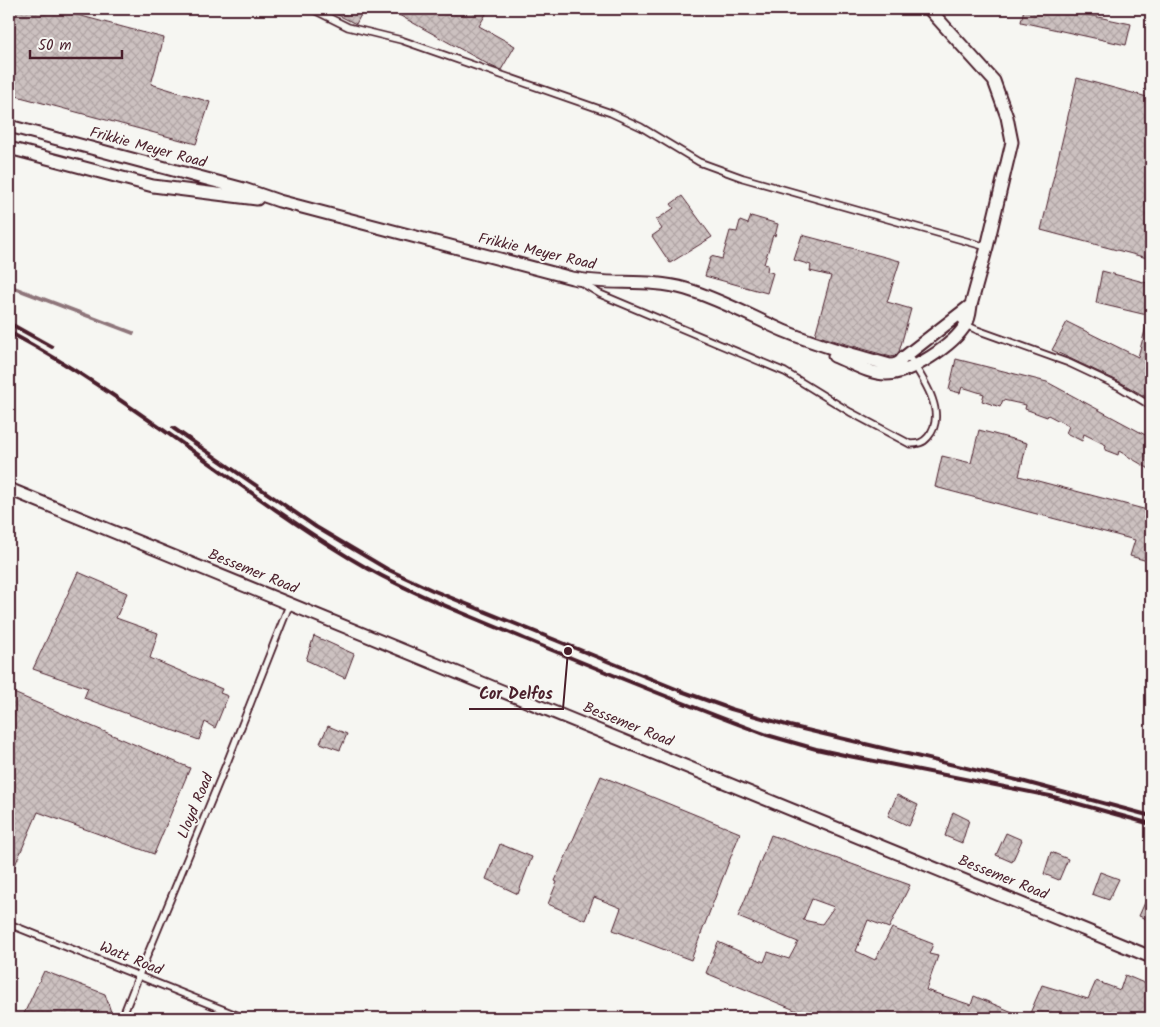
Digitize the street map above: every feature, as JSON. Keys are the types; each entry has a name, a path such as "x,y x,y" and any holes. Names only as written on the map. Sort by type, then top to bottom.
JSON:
{"street":[{"path":"786,332 812,346 872,372 894,374 914,366 947,344 966,325 1012,142 1010,126 994,81 929,9"},
{"name":"Frikkie Meyer Road","path":"9,126 244,189 279,202 572,278 602,282 655,282 685,289 711,298 786,332"},
{"name":"Frikkie Meyer Road","path":"9,148 153,186 279,202"},
{"path":"786,332 856,356 894,365 971,305"},
{"name":"Bessemer Road","path":"9,489 1151,956"}],"lane":[{"path":"312,9 348,27 411,43 611,113 641,127 699,162 735,175 987,247"},
{"path":"572,278 600,294 785,372 850,412 910,444 915,444 924,441 930,434 935,419 932,400 907,354"},
{"path":"957,316 966,325 988,336 1069,363 1118,386 1151,406"},
{"name":"Lloyd Road","path":"122,1018 290,603"},
{"name":"Watt Road","path":"9,924 244,1018"}],"building":[{"path":"9,9 55,9 164,38 151,84 210,102 196,144 9,94"},
{"path":"326,9 364,9 356,24"},
{"path":"388,9 489,9 479,26 515,46 501,70"},
{"path":"1024,9 1060,9 1131,24 1126,45 1021,22"},
{"path":"1077,78 1151,98 1151,259 1041,230"},
{"path":"682,196 712,237 670,263 652,236 662,229 656,220 674,208 671,204"},
{"path":"751,216 778,224 764,264 768,265 767,271 773,273 767,293 705,276 711,256 722,259 730,231 737,232 740,221 748,224"},
{"path":"802,235 900,261 887,302 911,309 899,352 895,356 891,357 815,335 831,276 810,271 811,265 794,260"},
{"path":"1102,271 1151,284 1151,316 1096,303"},
{"path":"1148,319 1151,320 1151,400 1120,382 1052,350 1067,322 1138,357"},
{"path":"956,359 1047,382 1151,438 1151,470 1119,451 1118,455 1105,450 1106,445 1084,434 1082,441 1066,433 1069,426 1048,415 1047,417 1025,409 1026,405 1003,400 1000,407 982,401 984,394 962,387 960,393 949,390"},
{"path":"979,430 1027,443 1019,476 1151,511 1151,562 1130,556 1135,540 935,487 942,456 971,463"},
{"path":"78,572 127,593 116,618 158,633 150,658 222,689 220,693 228,696 215,728 205,722 199,740 84,698 88,688 33,669"},
{"path":"314,636 354,654 345,678 306,660"},
{"path":"9,691 190,768 154,854 38,812 9,879"},
{"path":"328,726 347,734 340,750 320,743"},
{"path":"601,776 740,833 691,960 613,930 621,908 594,897 585,920 548,904 557,882 555,881"},
{"path":"897,795 918,805 909,826 888,816"},
{"path":"953,812 969,820 962,843 945,836"},
{"path":"1006,833 1022,840 1012,862 996,855"},
{"path":"771,835 910,885 889,928 868,920 856,951 875,960 892,928 933,944 929,954 938,956 926,990 971,1005 974,996 1027,1018 814,1018 706,973 718,942 764,962 768,952 789,959 798,942 738,917","holes":["812,899 834,907 822,924 803,920"]},
{"path":"500,844 532,857 518,894 486,879"},
{"path":"1051,852 1068,859 1059,880 1044,874"},
{"path":"1100,872 1119,879 1109,900 1092,894"},
{"path":"1151,889 1151,921 1139,916"},
{"path":"44,971 105,994 111,1012 108,1018 22,1018"},
{"path":"1125,975 1151,986 1151,1005 1146,1018 1028,1018 1042,985 1088,999 1096,981 1120,990"}],"waterway":[{"path":"9,286 133,333"}],"railway":[{"path":"9,323 52,347"},
{"path":"9,332 96,384 305,530 348,557 391,581 457,611 767,735 816,749 1050,796 1151,824"},
{"path":"173,428 316,527 387,569 432,590 681,691 731,709 790,726 1025,782 1151,816"}],"place":[{"name":"Cor Delfos","path":"568,651"}]}
